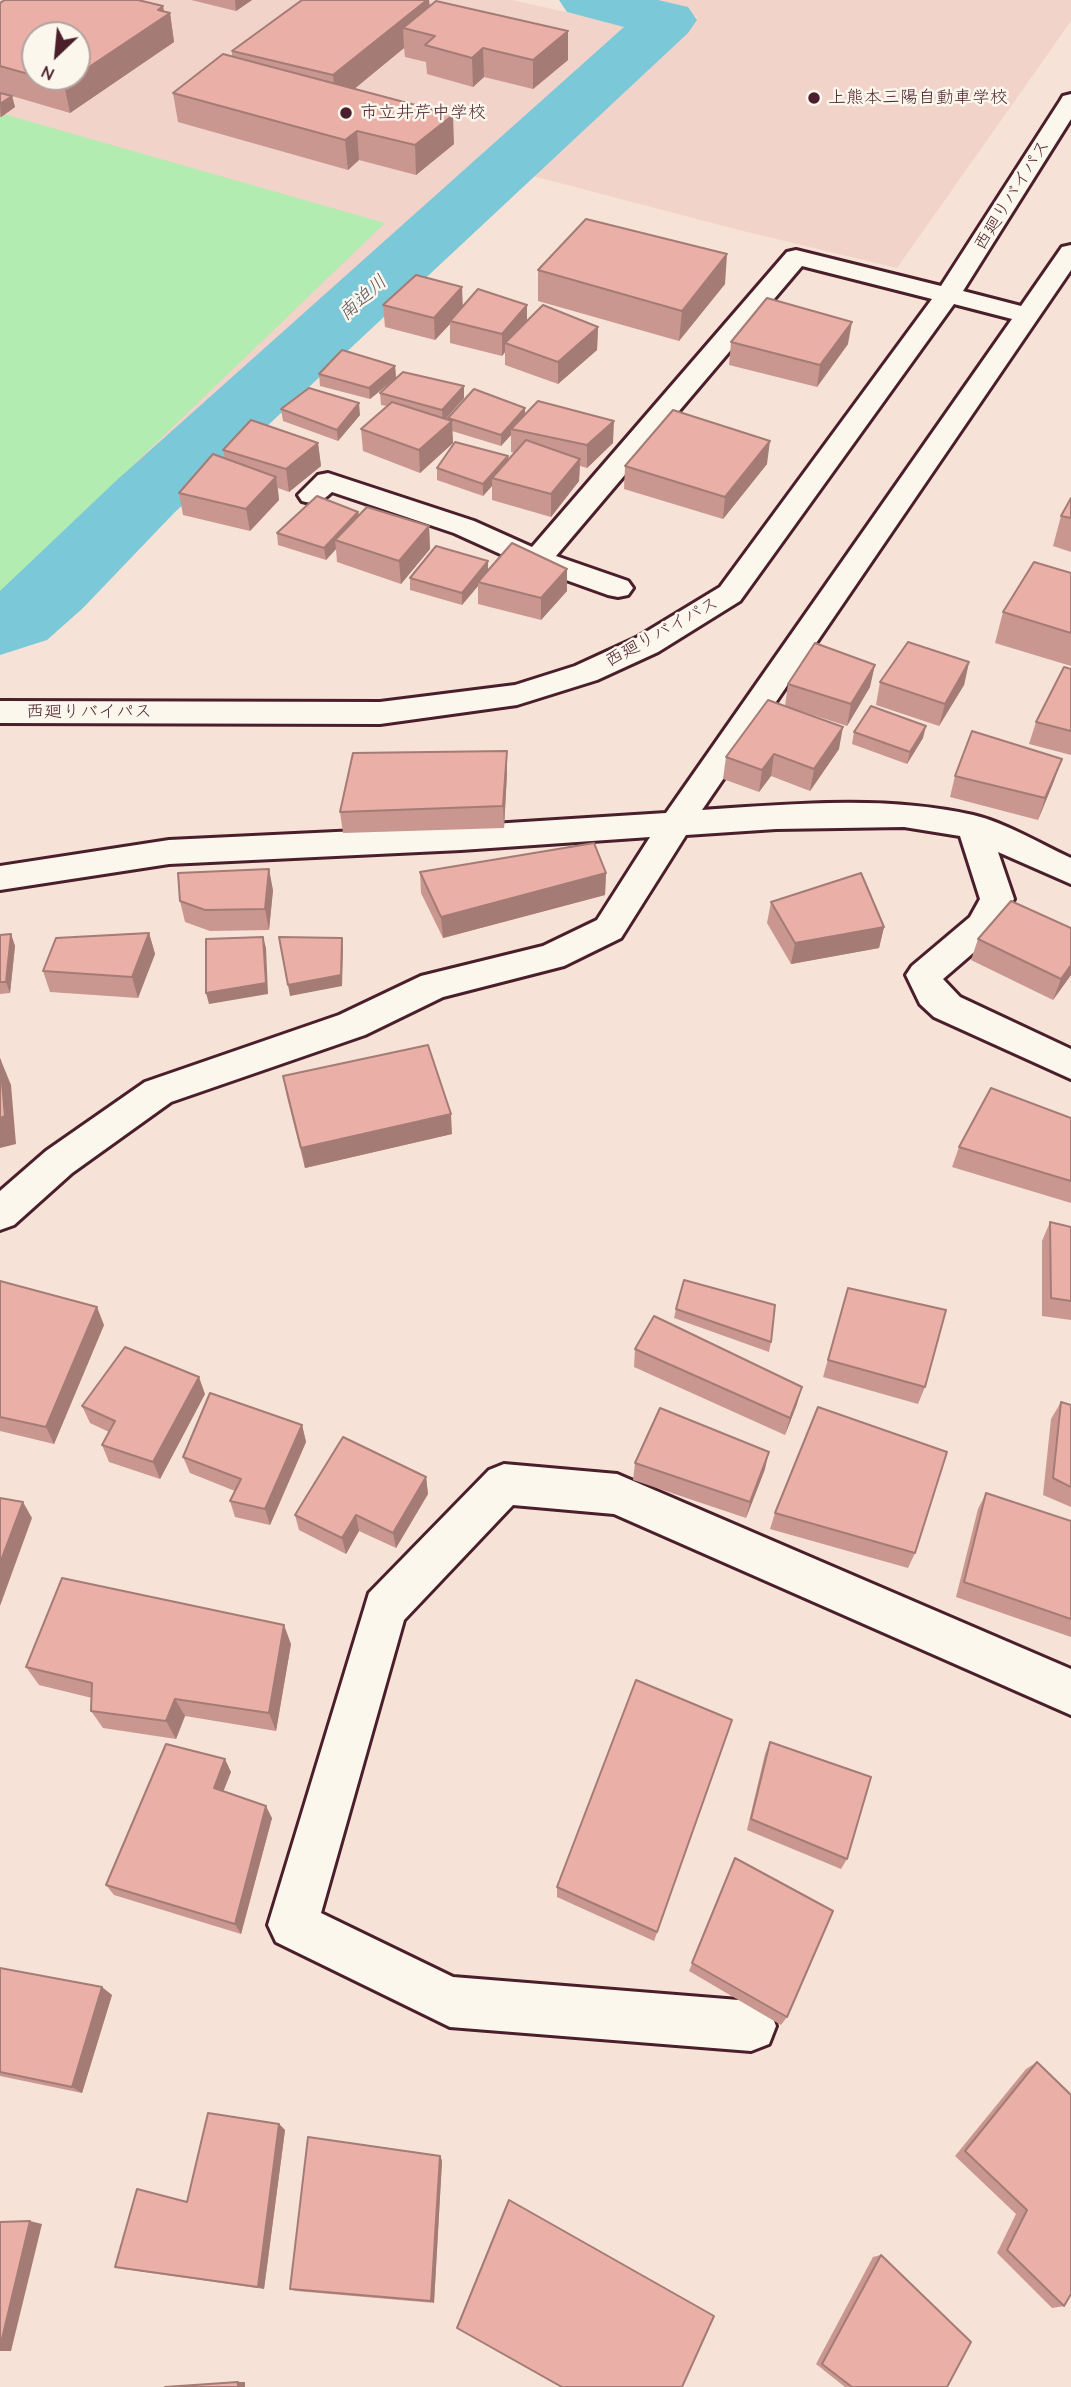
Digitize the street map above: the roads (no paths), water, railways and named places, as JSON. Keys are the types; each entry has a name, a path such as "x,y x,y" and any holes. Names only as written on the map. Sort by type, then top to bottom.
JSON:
{"street":[{"name":"西廻りバイパス","path":"0,712 380,713 517,695 586,673 647,645 730,594 948,295 1071,101"},
{"path":"0,1214 59,1162 158,1092 352,1025 434,986 552,957 609,929 677,822 1071,252"},
{"path":"537,560 796,257 1027,315"},
{"path":"312,495 328,481 464,527 537,560 618,588"},
{"path":"6,869 169,852 461,838 677,822 904,815 973,827 1071,872"},
{"path":"973,827 997,899 982,926 924,975 933,995 947,1007 1071,1065"},
{"path":"751,2026 450,2002 293,1925 385,1608 403,1589 504,1484 617,1494 1071,1692"}],"waterway":[{"name":"南迫川","path":"0,628 17,621 54,589 146,496 667,20 588,0"}],"place":[{"name":"上熊本三陽自動車学校","path":"814,98"},
{"name":"市立井芹中学校","path":"346,113"}]}
